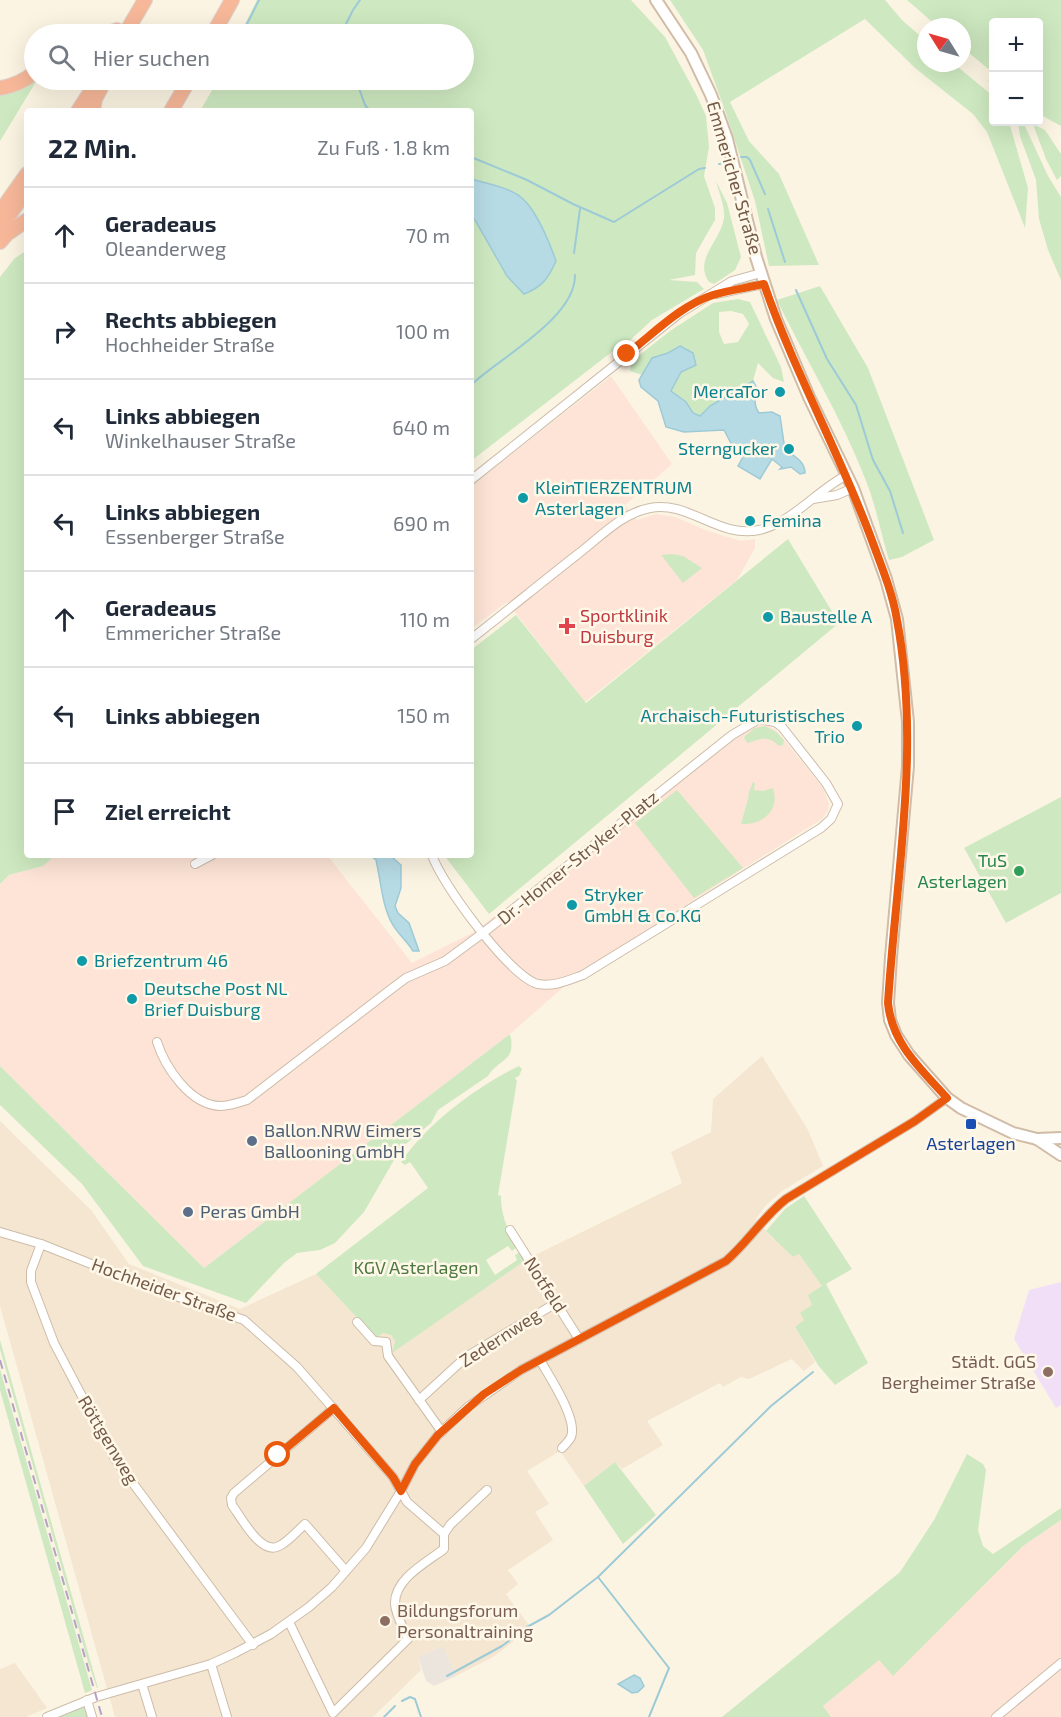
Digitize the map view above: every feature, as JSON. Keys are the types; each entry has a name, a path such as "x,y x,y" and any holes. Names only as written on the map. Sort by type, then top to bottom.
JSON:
{"highway":[{"path":"123,24 135,0"},
{"path":"126,24 146,0"},
{"path":"219,24 232,0"},
{"path":"224,24 237,0"},
{"path":"0,88 24,81"},
{"path":"69,108 81,90"},
{"path":"80,108 92,90"},
{"path":"94,108 100,90"},
{"path":"173,108 183,90"},
{"path":"182,108 190,90"},
{"path":"0,212 24,178"},
{"path":"0,228 24,194"},
{"path":"0,242 24,222"}],"main road":[{"name":"Emmericher Straße","path":"656,0 691,53 711,95 726,139 762,278 786,345 853,488 886,579 897,619 908,722 908,766 889,980 890,1020 896,1035 909,1055 947,1098 967,1112 993,1124 1013,1133 1037,1139"},
{"path":"1037,1139 1061,1138"},
{"path":"1037,1139 1061,1155"}],"street":[{"path":"474,478 680,313 712,295 762,278"},
{"path":"474,637 595,540 636,512 651,507 672,507 711,524 742,532 760,530 795,513 831,483 847,475"},
{"path":"812,499 837,495 853,488"},
{"name":"Dr.-Homer-Stryker-Platz","path":"157,1042 168,1067 180,1083 195,1096 217,1106 232,1105 247,1100 406,978 445,961 534,895 750,722 767,719 782,727 826,783 838,804 831,819 821,828 583,975 562,983 547,985 530,981 519,974 483,933"},
{"path":"195,864 206,858"},
{"path":"433,858 445,882 483,933"},
{"path":"47,1717 87,1700 211,1664 253,1645 289,1622 309,1607 366,1548 415,1464 442,1432 484,1394 540,1360 726,1261 741,1248 770,1212 786,1199 915,1121 947,1098"},
{"name":"Notfeld","path":"510,1230 579,1339"},
{"name":"Hochheider Straße","path":"0,1232 41,1244 139,1283 244,1320 297,1367 393,1477 407,1502 444,1534"},
{"name":"Röttgenweg","path":"41,1244 31,1271 31,1282 54,1343 81,1397 115,1459 253,1645"},
{"name":"Zedernweg","path":"419,1400 466,1357 556,1303"},
{"path":"357,1322 374,1341 386,1342 388,1356 442,1432"},
{"path":"540,1360 563,1399 572,1431 571,1437 562,1448"},
{"path":"334,1408 231,1498 232,1505 258,1542 272,1548 279,1546 305,1524 346,1571"},
{"path":"289,1622 334,1715 408,1640 397,1614 395,1603 398,1591 412,1573 444,1549 444,1534 450,1525 487,1490"},
{"path":"211,1664 227,1717"},
{"path":"996,1717 1061,1664"},
{"path":"141,1684 152,1717"},
{"path":"87,1700 92,1717"}],"shaded area":[{"path":"611,376 672,464 625,505 637,520 656,514 675,517 708,531 741,541 755,539 755,548 737,580 585,702 507,602 474,627 474,484"},
{"path":"761,725 769,726 778,732 823,788 829,804 822,819 584,969 510,1034 204,1268 0,1066 0,884 9,875 43,866 52,858 329,858 412,963 472,933 746,730"},
{"path":"762,1056 808,1130 823,1166 782,1191 765,1206 756,1219 793,1257 799,1254 822,1286 813,1305 800,1313 804,1320 795,1327 815,1362 804,1371 792,1359 749,1379 741,1377 723,1387 720,1383 647,1421 663,1445 622,1469 615,1462 584,1486 560,1451 527,1471 549,1504 535,1512 553,1540 508,1570 518,1584 506,1594 531,1628 493,1657 456,1676 443,1646 418,1657 421,1670 373,1717 115,1717 0,1306 0,1121 91,1210 129,1264 240,1309 316,1274 376,1338 383,1333 391,1335 395,1341 393,1348 525,1260 682,1183 671,1152 711,1132 713,1099"},
{"name":"Städt. GGS Bergheimer Straße","path":"1061,1282 1061,1405 1056,1408 1014,1339 1029,1290"},
{"path":"1061,1520 1061,1717 831,1717 823,1706 879,1659 893,1675 1023,1546"},
{"path":"443,1646 456,1676 434,1686 426,1681 418,1657"},
{"path":"15,1663 47,1708 26,1717 0,1717 0,1669"}],"green space":[{"path":"257,0 631,0 665,37 706,116 709,147 704,176 715,208 715,220 696,253 695,275 669,280 697,282 704,289 652,320 627,343 613,351 474,459 474,108 202,108 212,90 474,90 474,24 245,24"},
{"path":"670,0 885,0 917,33 917,70 865,19 730,102 749,141 779,174 819,265 769,266 755,201 703,50"},
{"path":"907,0 1061,0 1061,126 1043,116 1043,18 989,18 989,70 971,55 971,18 928,18"},
{"path":"920,72 964,72 989,93 989,126 1010,126 1028,188 1025,228 987,132 973,114"},
{"path":"24,84 24,90 31,90 0,141 0,91"},
{"path":"1019,126 1025,126 1048,176 1061,197 1061,280 1048,250 1039,219 1036,180"},
{"path":"1034,127 1045,130 1061,154 1061,176 1057,180 1046,159"},
{"path":"716,181 727,203 741,257 735,270 714,284 709,282 704,266 724,218 723,204"},
{"path":"24,252 24,858 52,858 43,866 9,875 0,884 0,277 14,259"},
{"path":"820,286 868,368 934,540 902,557 889,560 866,481 835,412 777,300"},
{"path":"738,299 750,302 781,367 784,382 773,378 758,363 753,381 710,406 700,416 693,413 686,402 671,391 681,372 680,346 652,358 642,375 630,371 632,361 670,331 713,303","holes":["731,311 743,314 749,324 738,342 724,344 719,332 719,312"]},
{"path":"788,539 839,623 489,914 446,858 474,858 474,648 516,615 586,703"},
{"path":"661,555 683,556 702,568 683,583"},
{"path":"765,726 784,740 783,745 779,746 767,739 748,743 745,740 744,737 755,728"},
{"path":"753,782 755,783 754,790 763,791 773,788 775,796 772,810 763,819 741,824 748,795"},
{"path":"677,790 743,868 694,898 635,823"},
{"name":"TuS Asterlagen","path":"1061,797 1061,893 1006,923 964,848"},
{"path":"510,1034 511,1050 506,1059 488,1076 438,1110 431,1123 401,1148 364,1212 335,1243 320,1250 297,1253 284,1263 246,1303 143,1266 82,1184 0,1105 0,1066 204,1268"},
{"name":"KGV Asterlagen","path":"519,1066 522,1069 519,1076 515,1078 517,1081 498,1195 501,1196 506,1223 517,1247 512,1251 508,1246 486,1260 495,1275 517,1260 515,1255 521,1252 526,1260 392,1353 395,1341 391,1335 383,1333 376,1338 316,1274 428,1188 410,1162 405,1165 401,1162 424,1134 470,1095"},
{"path":"804,1196 852,1269 826,1284 868,1363 835,1385 818,1365 795,1327 804,1320 800,1313 812,1305 808,1295 822,1286 799,1254 793,1257 766,1231 785,1209"},
{"path":"0,1340 98,1688 88,1662 0,1349"},
{"path":"0,1369 92,1690 85,1693 0,1390"},
{"path":"967,1454 983,1464 986,1470 978,1530 983,1546 993,1554 1061,1508 1061,1520 1023,1546 893,1676 879,1660 823,1706 831,1717 722,1717 900,1572 934,1520"},
{"path":"615,1462 656,1515 623,1544 584,1486"},
{"path":"80,1707 84,1708 89,1717 56,1717"}],"water":[{"path":"474,180 498,186 523,199 538,220 556,261 547,278 524,294 507,276 474,218"},
{"path":"680,346 693,353 696,365 681,372 671,391 686,402 693,413 700,416 710,406 753,381 758,390 755,402 757,410 759,413 772,412 780,416 785,450 801,462 805,473 800,474 791,467 780,469 782,467 772,459 760,479 738,466 745,453 734,449 724,430 684,432 666,427 658,401 641,387 639,380 652,358"},
{"path":"374,858 393,858 401,865 401,888 395,906 398,913 409,923 419,951 413,951 389,918 376,860"},
{"path":"634,1675 640,1678 644,1686 638,1692 632,1693 618,1684"}],"waterway":[{"path":"247,24 259,0"},
{"path":"346,24 360,0"},
{"path":"360,90 368,108"},
{"path":"741,157 747,157 750,160 765,194"},
{"path":"474,158 527,180 614,222 699,169 705,168"},
{"path":"719,164 723,163"},
{"path":"574,253 580,209"},
{"path":"768,209 785,262"},
{"path":"474,382 550,322 563,307 572,291 575,275"},
{"path":"796,290 827,359 856,405 873,460 890,491 903,533"},
{"path":"447,1676 502,1646 527,1627 549,1615 598,1577 771,1406 813,1372"},
{"path":"598,1577 669,1668 649,1717"},
{"path":"402,1701 410,1697 415,1699 421,1717"},
{"path":"384,1717 395,1706"}],"railway":[{"path":"0,1360 102,1717"}],"place":[{"name":"MercaTor","path":"780,392"},
{"name":"Sterngucker","path":"789,449"},
{"name":"KleinTIERZENTRUM Asterlagen","path":"523,498"},
{"name":"Femina","path":"750,521"},
{"name":"Baustelle A","path":"768,617"},
{"name":"Sportklinik Duisburg","path":"567,626"},
{"name":"Archaisch-Futuristisches Trio","path":"857,726"},
{"name":"TuS Asterlagen","path":"1019,871"},
{"name":"Stryker GmbH & Co.KG","path":"572,905"},
{"name":"Briefzentrum 46","path":"82,961"},
{"name":"Deutsche Post NL Brief Duisburg","path":"132,999"},
{"name":"Asterlagen","path":"971,1124"},
{"name":"Ballon.NRW Eimers Ballooning GmbH","path":"252,1141"},
{"name":"Peras GmbH","path":"188,1212"},
{"name":"Städt. GGS Bergheimer Straße","path":"1048,1372"},
{"name":"Bildungsforum Personaltraining","path":"385,1621"}],"route":[{"path":"278,1455 334,1408 393,1477 401,1491 415,1464 438,1435 484,1394 521,1370 726,1261 741,1248 770,1212 786,1199 858,1157 947,1098 909,1055 896,1035 890,1020 888,1003 908,766 908,722 902,649 890,589 853,488 786,345 764,284 712,295 699,301 627,354"}]}
